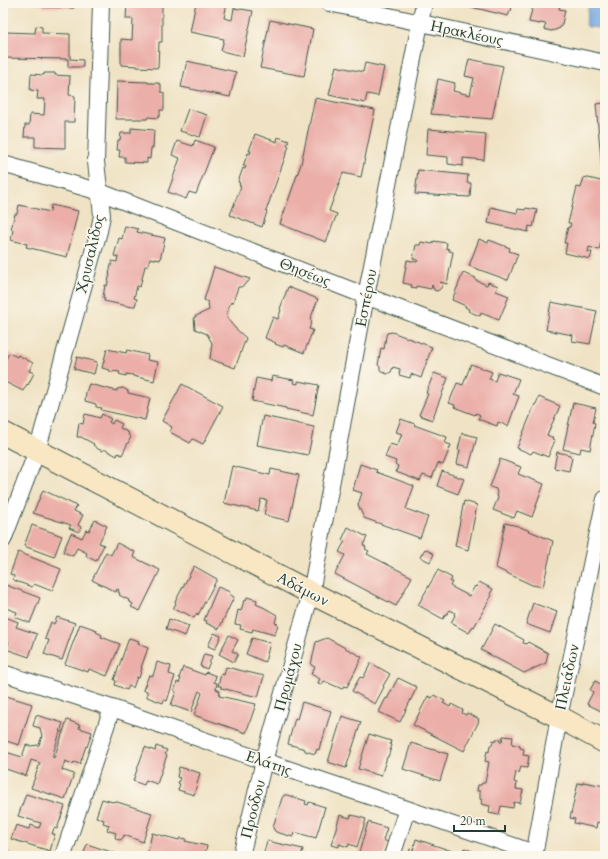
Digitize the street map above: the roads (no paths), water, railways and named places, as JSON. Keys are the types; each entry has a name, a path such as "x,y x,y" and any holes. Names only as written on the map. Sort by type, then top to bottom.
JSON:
{"street":[{"name":"Χρυσαλίδος","path":"3,540 37,451 99,231 102,215 96,162 101,3"},
{"name":"Ηρακλέους","path":"329,3 605,63"},
{"name":"Εσπέρου","path":"311,593 366,296 424,3"},
{"name":"Θησέως","path":"3,164 100,192 366,296 605,387"},
{"name":"Αδάμων","path":"3,433 311,593 559,717 605,742"},
{"name":"Πλειάδων","path":"534,855 559,717 605,499"},
{"name":"Προμάχου","path":"264,761 311,593"},
{"name":"Ελάτης","path":"3,673 112,708 264,761 406,808 534,855"},
{"path":"63,856 112,708"},
{"name":"Προόδου","path":"241,856 264,761"},
{"path":"392,856 406,808"}],"water":[{"path":"589,3 602,3 598,28 588,27 586,24"}]}
